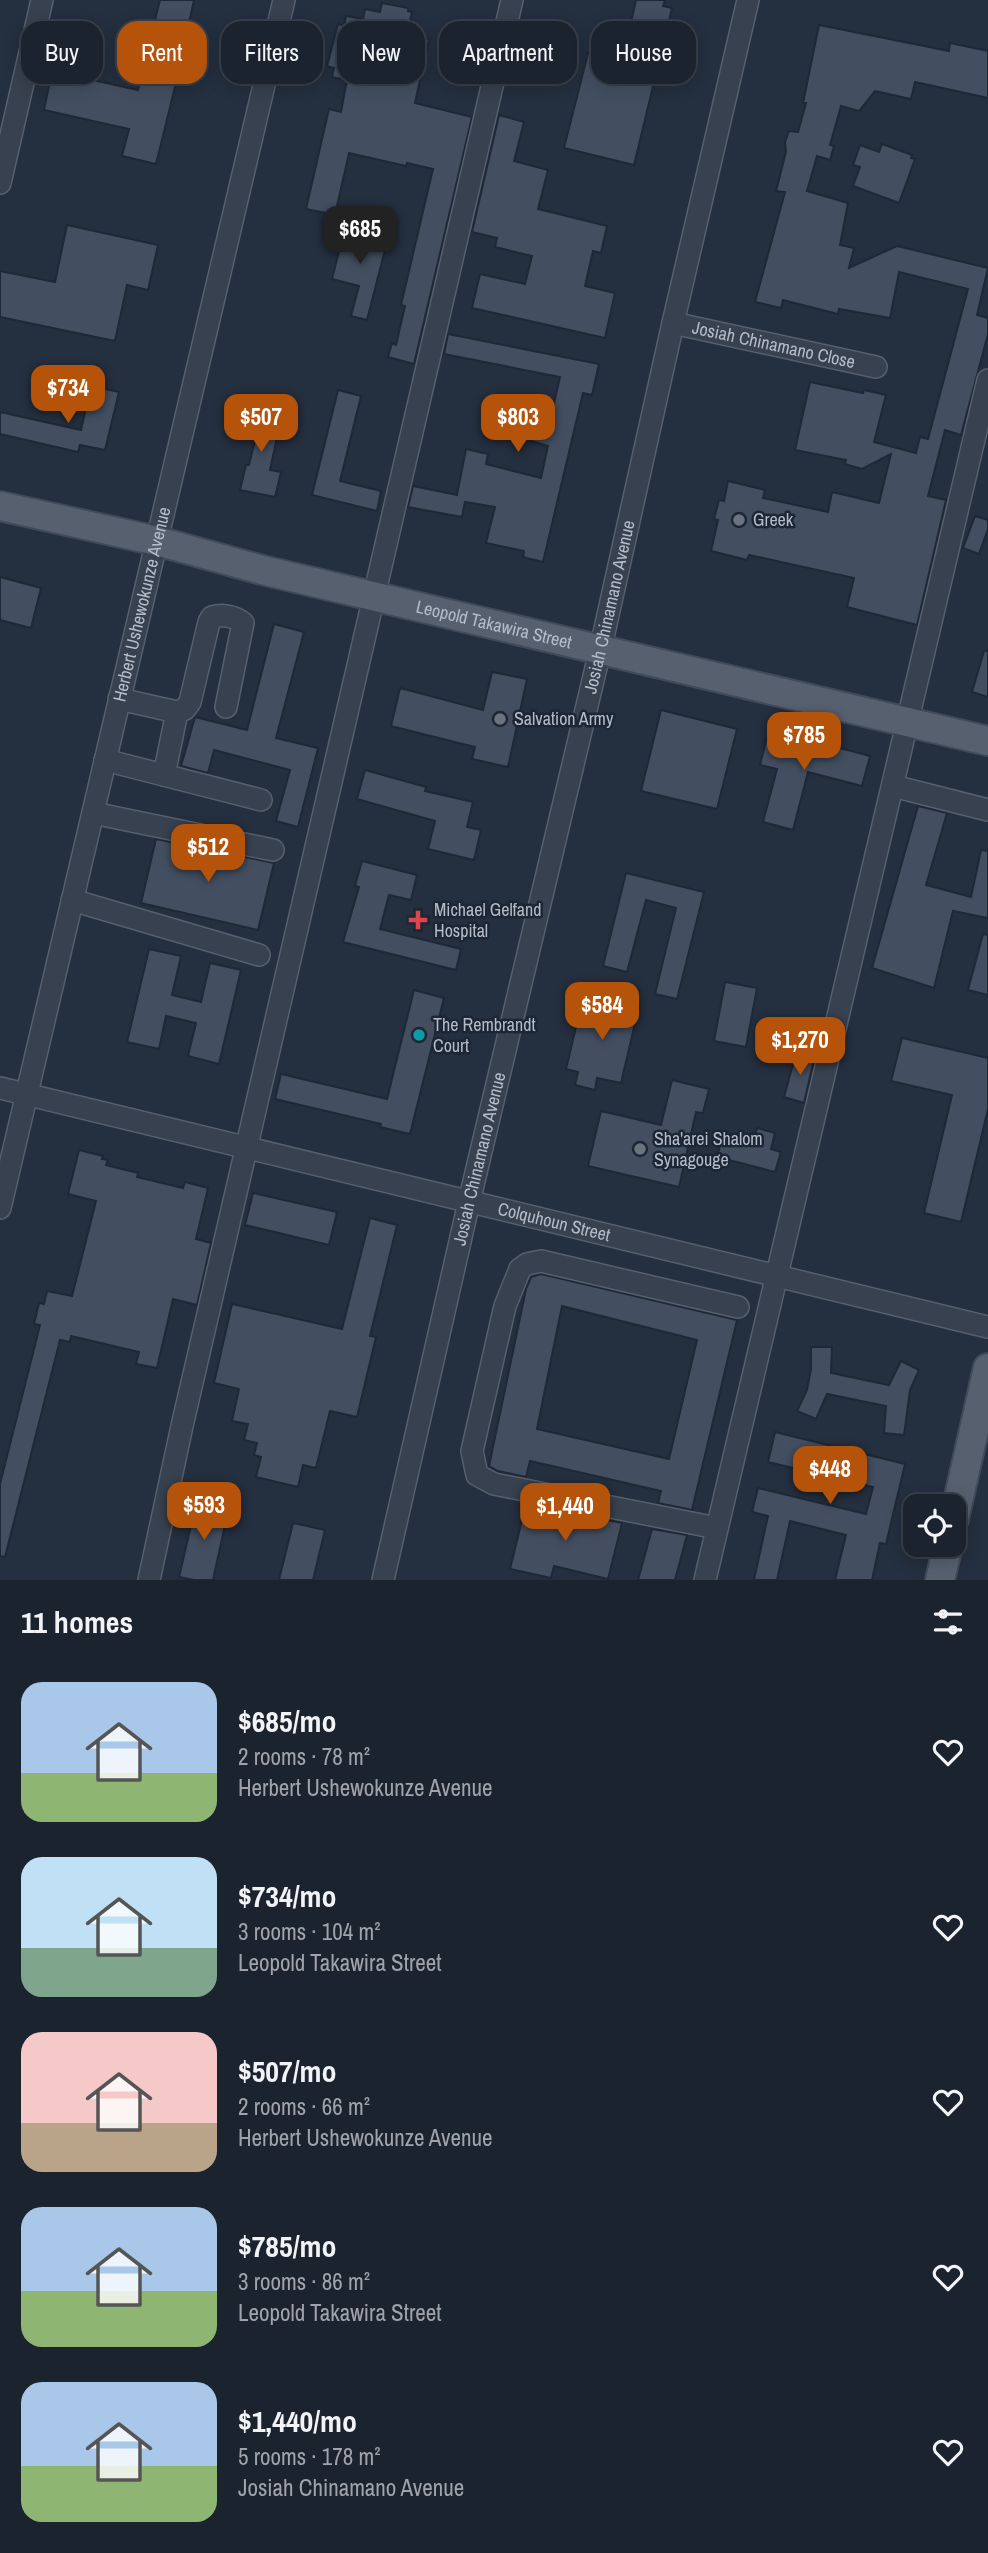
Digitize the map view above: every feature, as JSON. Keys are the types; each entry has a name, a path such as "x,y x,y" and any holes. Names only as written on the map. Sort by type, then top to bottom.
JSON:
{"main road":[{"name":"Leopold Takawira Street","path":"0,506 157,541 262,570 988,741"},
{"path":"960,1494 988,1368"},
{"path":"940,1580 945,1557"}],"street":[{"path":"0,183 42,0"},
{"name":"Herbert Ushewokunze Avenue","path":"0,1208 284,0"},
{"path":"149,1580 185,1413 512,0"},
{"name":"Josiah Chinamano Avenue","path":"383,1580 469,1202 600,651 748,0"},
{"name":"Josiah Chinamano Close","path":"673,323 876,367"},
{"path":"705,1580 988,380"},
{"path":"120,699 177,712 185,709 190,702 209,622 212,617 220,615 239,618 243,623 226,707"},
{"path":"164,775 177,712"},
{"path":"105,760 261,800"},
{"path":"893,786 988,810"},
{"path":"93,813 274,850"},
{"path":"72,900 259,955"},
{"name":"Colquhoun Street","path":"0,1087 988,1327"},
{"path":"717,1528 494,1484 477,1475 472,1451 505,1306 520,1269 527,1264 541,1261 738,1307"}],"building":[{"path":"160,0 194,0 189,21 155,21"},
{"path":"636,0 665,0 663,6 672,8 669,21 631,21"},
{"path":"382,3 408,8 408,11 412,12 410,21 345,21 346,16 363,19 365,9 380,12"},
{"path":"819,25 949,51 950,43 988,51 988,98 915,82 911,99 875,91 859,111 841,106 830,145 834,146 830,160 817,156 807,191 848,203 840,245 854,248 849,268 897,246 988,268 977,315 988,318 988,334 961,435 945,430 928,496 946,500 917,625 847,607 854,578 749,555 747,560 711,551 718,520 714,519 719,500 724,501 728,481 765,490 763,498 828,512 832,492 879,503 891,454 862,469 845,464 846,460 795,450 810,382 886,395 874,442 916,453 920,437 928,439 968,289 899,272 890,318 839,309 838,314 783,300 781,308 755,302 785,192 776,191 786,152 785,142 789,131 798,132 806,103 803,103"},
{"path":"337,28 337,78 332,77 334,68 327,66"},
{"path":"425,38 429,39 425,57"},
{"path":"588,53 591,54 591,84 654,84 634,165 564,148"},
{"path":"103,82 138,90 140,84 176,84 156,164 122,156 129,129 44,110 49,84"},
{"path":"346,84 419,84 415,103 472,117 414,364 388,357 392,343 396,345 405,306 401,305 433,169 407,163 406,166 349,153 335,215 306,209 329,109 341,112"},
{"path":"499,115 524,122 514,161 548,170 538,209 607,226 601,253 593,251 585,286 615,293 605,338 472,308 480,274 525,284 532,256 495,247 497,238 472,232"},
{"path":"882,144 912,155 911,158 915,159 899,203 853,186 860,167 853,165 860,145 879,152"},
{"path":"67,225 158,245 148,290 127,285 115,341 0,317 0,271 55,282"},
{"path":"345,227 388,238 367,320 351,316 359,286 332,279"},
{"path":"448,334 599,364 592,395 583,393 543,562 523,557 524,551 486,543 495,507 465,502 462,517 408,507 413,486 457,495 466,449 488,454 486,464 541,478 548,446 531,441 539,409 552,412 560,377 444,354"},
{"path":"91,386 119,392 105,450 80,445 78,452 0,434 0,412 81,430"},
{"path":"338,390 361,396 340,481 381,491 377,511 312,495"},
{"path":"244,411 281,419 270,470 281,472 275,497 240,490 256,436 239,432"},
{"path":"975,516 988,520 988,529 979,554 963,548"},
{"path":"0,577 41,588 31,628 0,620"},
{"path":"274,624 304,632 276,738 318,748 298,827 276,821 290,770 214,750 208,773 181,766 195,717 247,730"},
{"path":"984,651 988,651 988,697 972,692"},
{"path":"492,672 527,679 508,767 472,759 475,747 391,726 400,688 483,710"},
{"path":"661,710 737,729 717,809 641,791"},
{"path":"769,729 870,756 862,786 808,772 793,830 763,822 777,769 760,765"},
{"path":"365,770 426,787 425,791 473,802 467,827 481,830 474,860 428,849 435,821 357,799"},
{"path":"918,806 947,813 926,885 971,897 981,850 988,851 988,918 953,911 934,988 872,968"},
{"path":"156,839 274,863 258,930 141,903"},
{"path":"362,861 417,875 411,900 389,895 380,929 461,949 456,970 343,942 359,887 355,886"},
{"path":"626,873 704,892 677,999 655,994 676,908 646,900 627,972 603,966"},
{"path":"983,934 988,935 988,995 968,990"},
{"path":"149,949 181,956 172,995 201,1002 210,963 241,970 219,1064 188,1056 196,1023 166,1016 159,1049 127,1042"},
{"path":"725,982 757,988 746,1047 714,1041"},
{"name":"The Rembrandt Court","path":"414,990 444,998 410,1134 380,1127 381,1124 275,1099 281,1074 387,1099"},
{"path":"595,996 639,1006 621,1083 597,1078 595,1090 575,1085 578,1072 566,1069 581,1006 592,1008"},
{"path":"902,1038 988,1058 988,1109 961,1222 924,1213 952,1095 891,1081"},
{"path":"797,1050 815,1055 804,1103 784,1097"},
{"name":"Sha'arei Shalom Synagouge","path":"672,1080 709,1089 703,1113 696,1112 679,1187 588,1166 601,1111 661,1125"},
{"path":"757,1128 775,1133 771,1149 781,1152 775,1172 717,1157 724,1132 754,1140"},
{"path":"79,1150 103,1156 102,1159 108,1160 106,1165 138,1173 137,1177 183,1188 185,1182 208,1188 196,1239 211,1243 197,1305 173,1299 157,1368 136,1364 139,1352 71,1336 70,1342 60,1340 5,1557 0,1556 0,1484 40,1325 34,1324 39,1303 44,1304 47,1291 72,1296 96,1201 68,1194"},
{"path":"253,1193 337,1212 329,1245 245,1225"},
{"path":"370,1218 397,1225 370,1336 376,1337 357,1417 330,1411 316,1468 303,1465 298,1487 256,1477 261,1457 254,1455 257,1443 244,1440 248,1424 232,1421 239,1389 214,1383 232,1304 342,1329"},
{"path":"541,1274 737,1320 692,1510 658,1503 661,1491 530,1461 526,1477 498,1471 489,1466 526,1289 531,1277","holes":["562,1306 697,1340 669,1459 537,1429"]},
{"path":"811,1347 832,1347 831,1373 889,1385 901,1361 919,1370 910,1390 904,1435 884,1433 886,1406 827,1394 816,1419 797,1411 807,1390"},
{"path":"775,1432 905,1464 886,1544 880,1543 872,1580 835,1580 846,1535 790,1521 777,1580 754,1580 768,1516 752,1512 758,1488 866,1514 873,1487 768,1462"},
{"path":"197,1500 229,1507 213,1580 179,1577"},
{"path":"526,1504 622,1523 608,1579 554,1566 551,1578 510,1569"},
{"path":"293,1523 325,1530 313,1580 279,1580"},
{"path":"652,1529 687,1535 675,1580 638,1580"}],"place":[{"name":"Greek","path":"739,520"},
{"name":"Salvation Army","path":"500,719"},
{"name":"Michael Gelfand Hospital","path":"418,920"},
{"name":"The Rembrandt Court","path":"419,1035"},
{"name":"Sha'arei Shalom Synagouge","path":"640,1149"}]}
